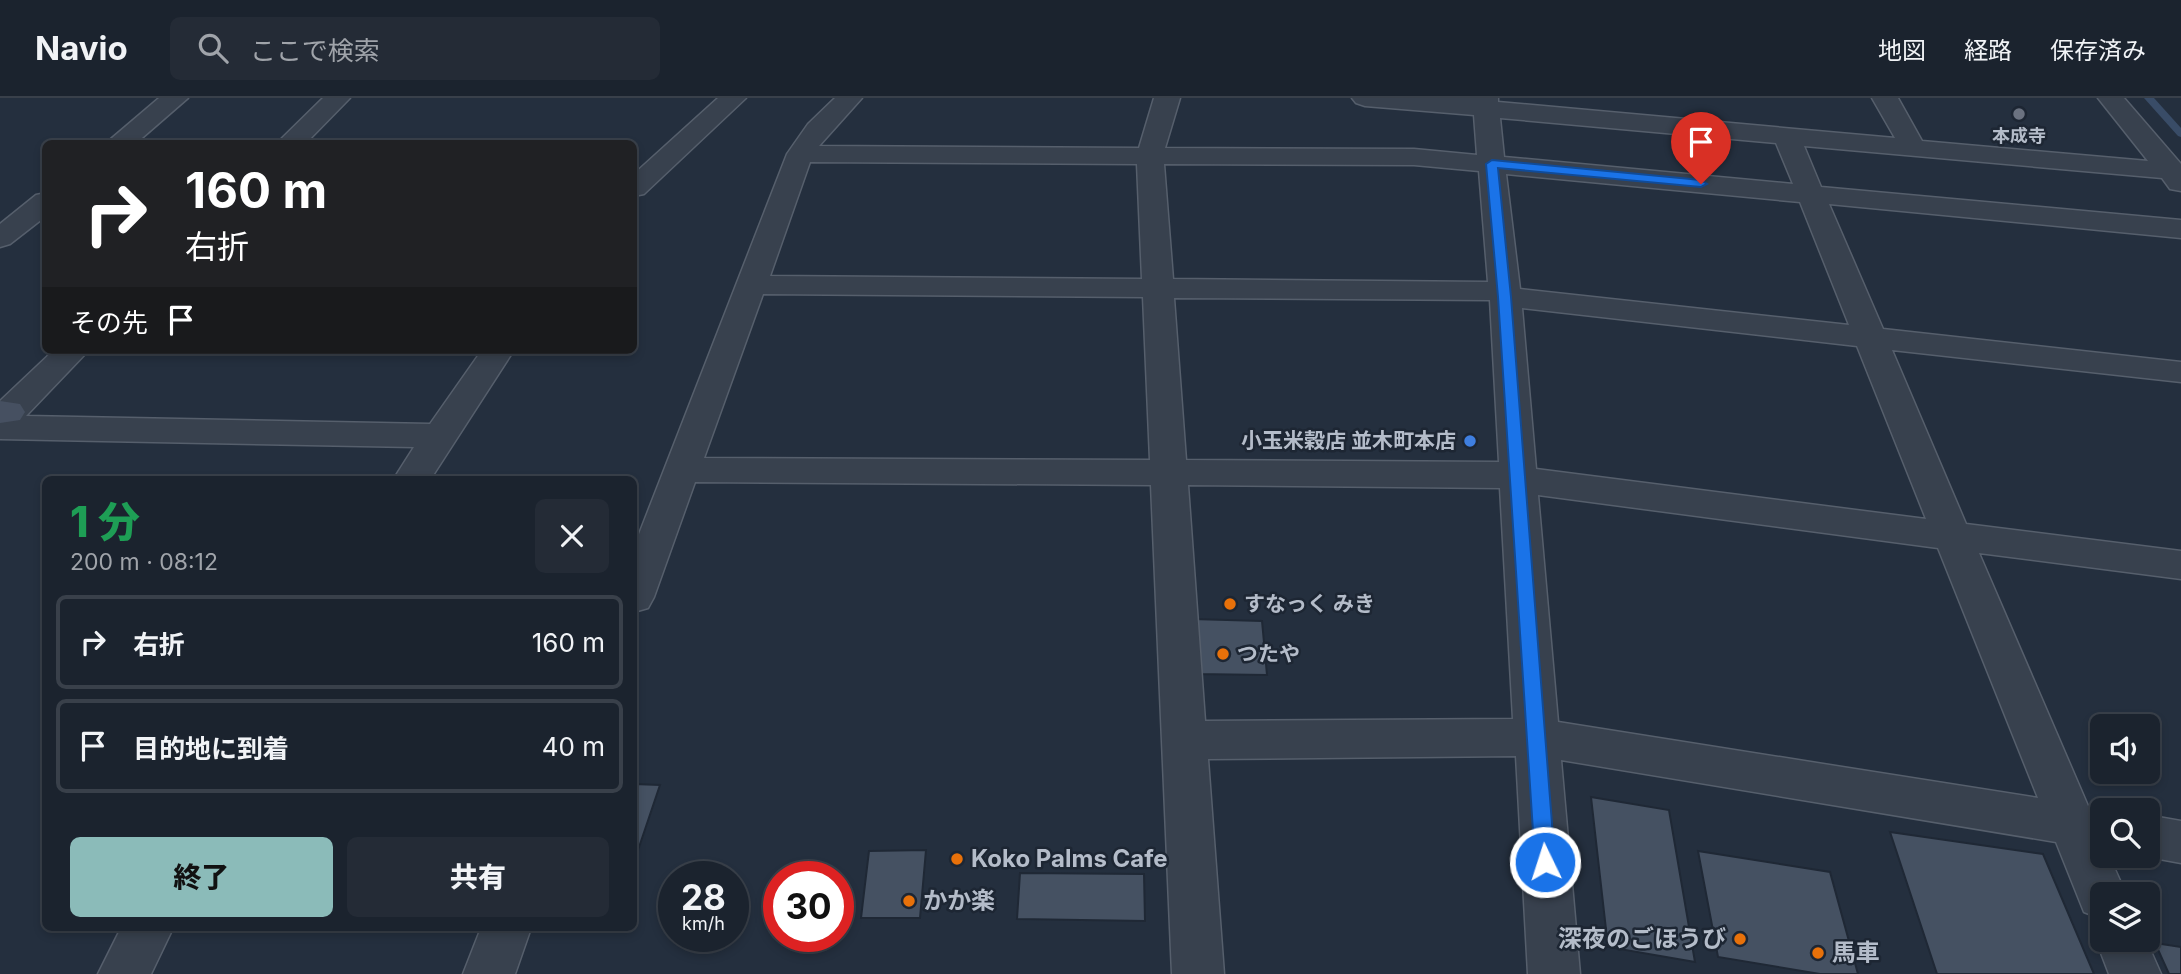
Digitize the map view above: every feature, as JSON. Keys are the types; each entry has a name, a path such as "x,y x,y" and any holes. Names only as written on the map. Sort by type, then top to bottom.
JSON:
{"street":[{"path":"123,140 175,98"},
{"path":"293,140 337,98"},
{"path":"637,185 733,98"},
{"path":"637,589 800,154 817,130 849,98"},
{"path":"1167,98 1150,154 1171,472 1198,974"},
{"path":"1365,98 1486,103 1712,119 1786,135 2177,175"},
{"path":"1885,98 1913,147"},
{"path":"2111,98 2177,175"},
{"path":"1486,103 1505,294 1554,974"},
{"path":"1786,135 1953,536 2086,827 2099,882"},
{"path":"800,154 1414,157 2181,229"},
{"path":"0,238 42,204"},
{"path":"752,285 1505,294 2181,372"},
{"path":"2,418 69,354"},
{"path":"414,476 495,354"},
{"path":"2,418 442,436"},
{"path":"683,470 1490,474 2181,565"},
{"path":"1185,740 1535,737 2086,827"},
{"path":"2160,838 2181,842"},
{"path":"124,974 146,931"},
{"path":"489,974 505,931"},
{"path":"2125,952 2135,974"}],"building":[{"path":"1192,619 1262,621 1267,675 1195,674"},
{"path":"637,784 660,785 637,853"},
{"path":"1591,797 1669,810 1695,962 1608,947"},
{"path":"1890,832 2043,854 2094,974 1937,974"},
{"path":"926,850 920,918 861,918 869,851"},
{"path":"1698,851 1830,872 1858,974 1820,974 1718,957"},
{"path":"1020,873 1144,874 1145,921 1017,919"},
{"path":"2160,944 2181,947 2181,974 2169,974 2159,952"}],"waterway":[{"path":"2149,98 2181,134"}],"place":[{"name":"本成寺","path":"2019,114"},
{"name":"小玉米穀店 並木町本店","path":"1470,441"},
{"name":"すなっく みき","path":"1230,604"},
{"name":"つたや","path":"1223,654"},
{"name":"Koko Palms Cafe","path":"957,859"},
{"name":"かか楽","path":"909,901"},
{"name":"深夜のごほうび","path":"1740,939"},
{"name":"馬車","path":"1818,953"}],"route":[{"path":"1545,862 1505,297 1492,164 1701,184"}]}
